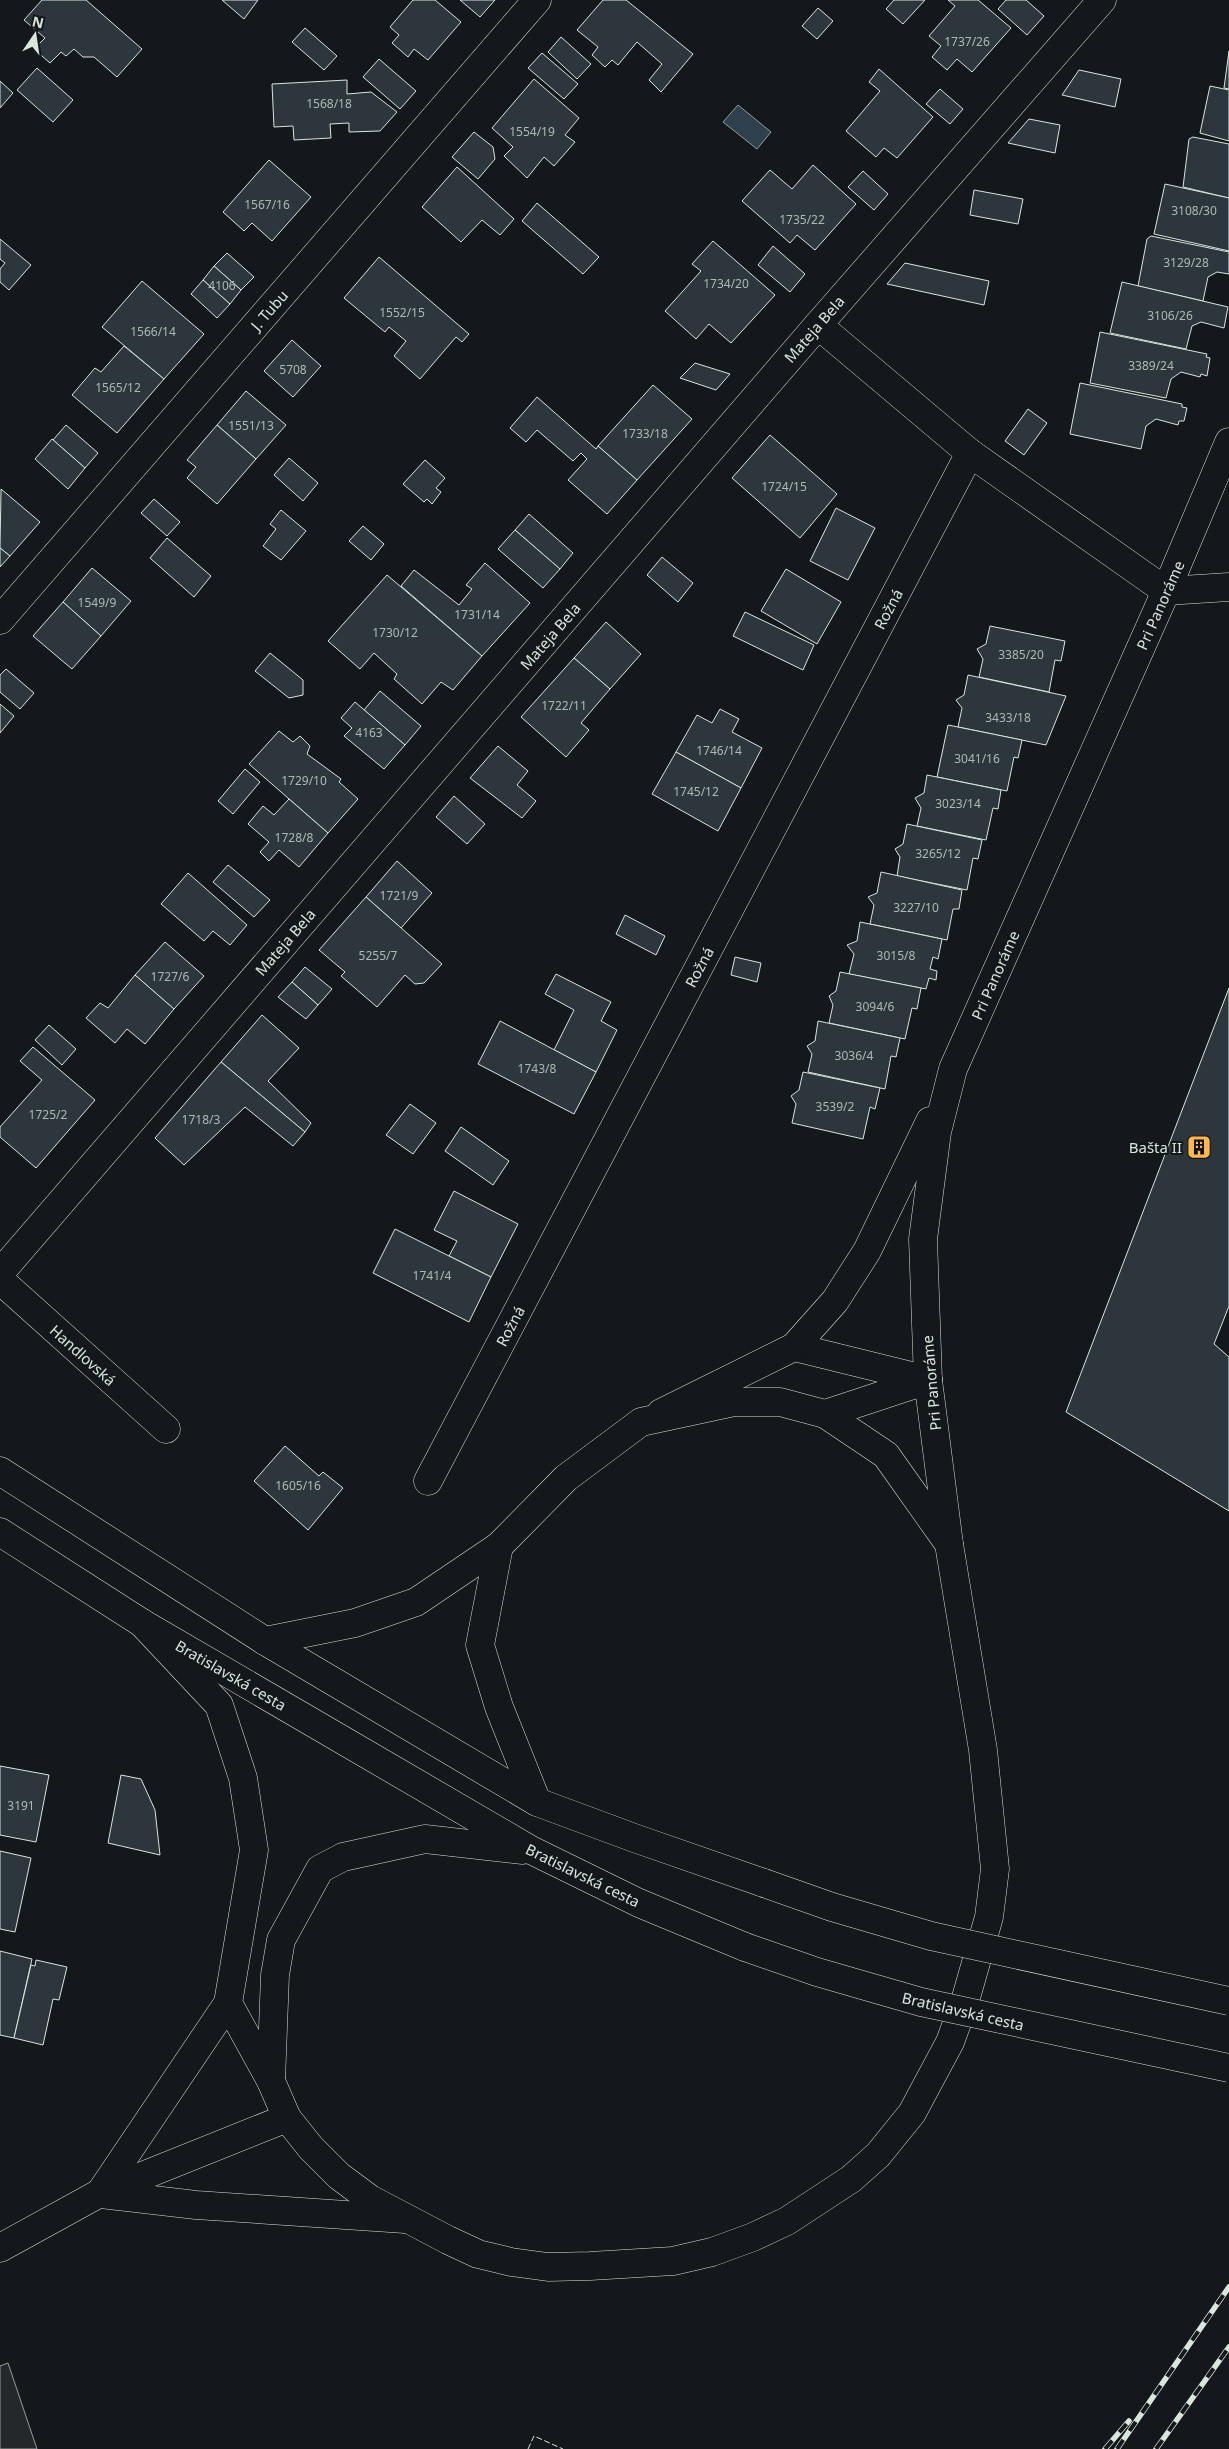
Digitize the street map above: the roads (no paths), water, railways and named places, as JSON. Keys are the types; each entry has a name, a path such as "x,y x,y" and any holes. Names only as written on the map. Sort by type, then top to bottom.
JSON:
{"street":[{"name":"J. Tubu","path":"0,620 537,0"},
{"name":"Mateja Bela","path":"0,1274 818,325 1102,0"},
{"path":"818,325 970,453 1166,591 1229,587"},
{"name":"Pri Panoráme","path":"228,2003 271,2081 287,2118 311,2148 339,2176 370,2199 405,2219 478,2254 511,2262 548,2267 673,2261 712,2252 753,2237 787,2221 851,2179 878,2155 912,2113 950,2042 978,1958 989,1917 995,1869 983,1750 949,1544 928,1380 923,1239 937,1132 953,1069 1166,591 1229,442"},
{"name":"Rožná","path":"428,1482 970,453"},
{"path":"265,1641 355,1623 416,1602 499,1546 566,1478 641,1422 794,1347 835,1302 867,1251 953,1069"},
{"name":"Handlovská","path":"0,1280 166,1429"},
{"path":"794,1347 928,1380"},
{"path":"825,1414 928,1380"},
{"path":"641,1422 734,1402 780,1402 825,1414 886,1455 949,1544"},
{"path":"0,1471 265,1641 537,1802 764,1883 931,1936 1229,2001"},
{"name":"Bratislavská cesta","path":"0,1532 142,1623 531,1850 639,1903 745,1947 816,1972 921,2002 1229,2068"},
{"path":"499,1546 480,1645 499,1706 537,1802"},
{"path":"100,2193 228,2003 254,1850 243,1778 219,1705 142,1623"},
{"path":"271,2081 275,1975 281,1940 320,1869 343,1857 425,1839 531,1850"},
{"path":"0,2248 100,2193 287,2118"},
{"path":"100,2193 196,2205 405,2219"}],"water":[{"path":"738,105 771,132 757,149 723,122"}],"railway":[{"path":"1117,2449 1229,2287"},
{"path":"1156,2449 1229,2347"},
{"path":"1105,2449 1129,2421"}],"place":[{"name":"Bašta II","path":"1199,1147"}]}
